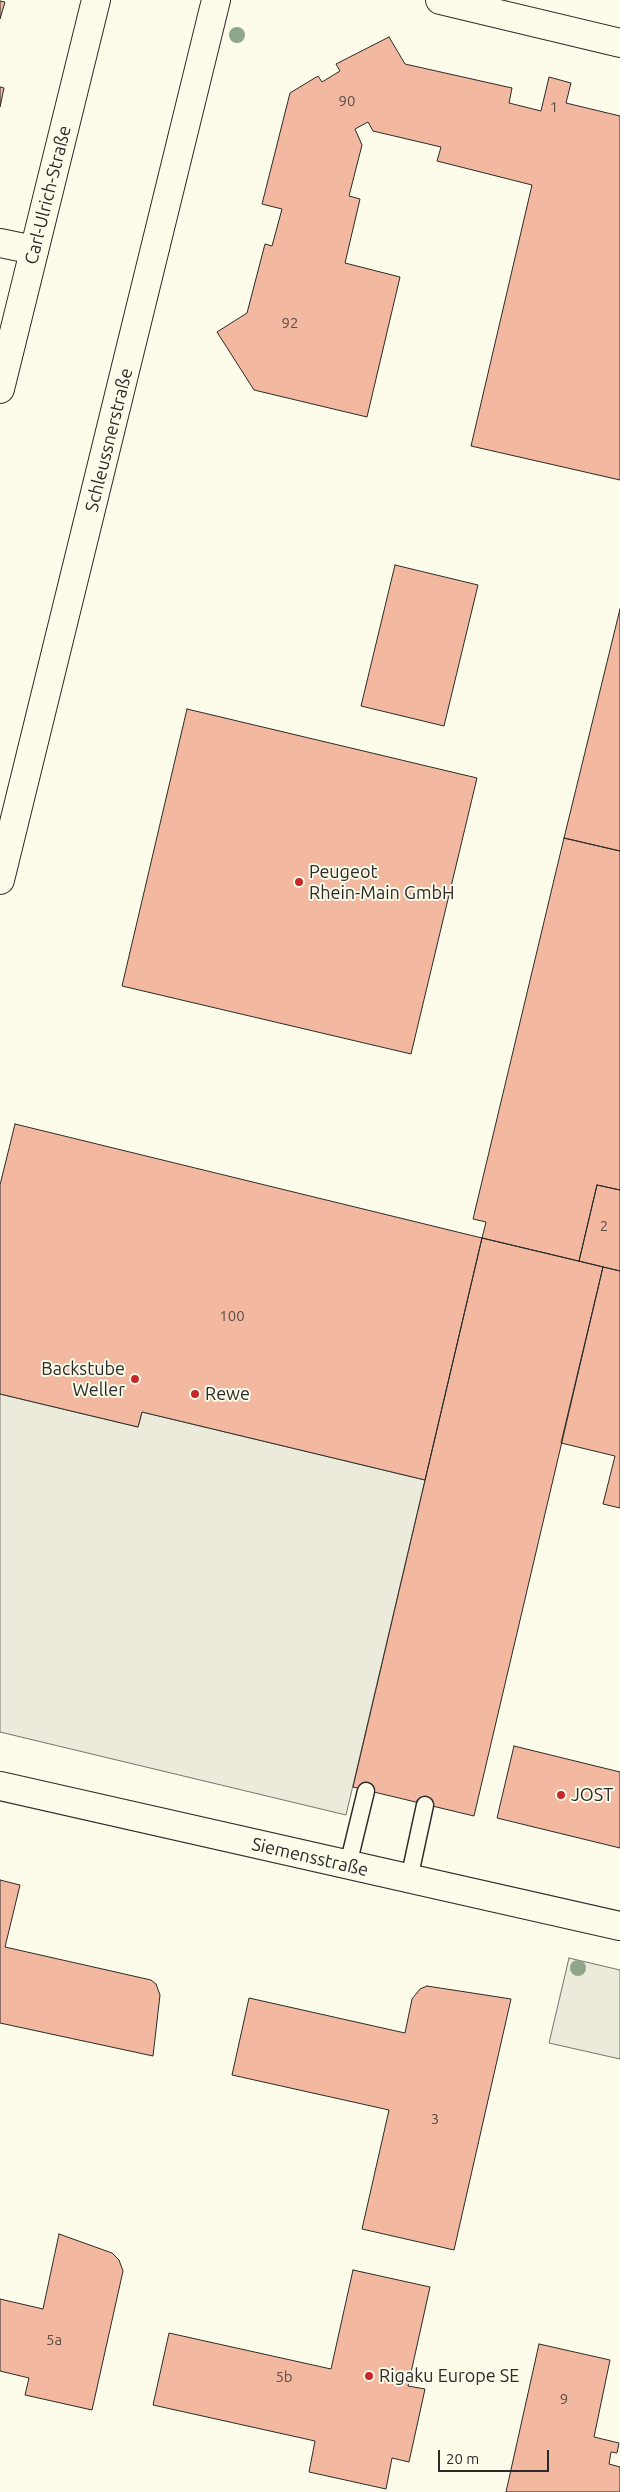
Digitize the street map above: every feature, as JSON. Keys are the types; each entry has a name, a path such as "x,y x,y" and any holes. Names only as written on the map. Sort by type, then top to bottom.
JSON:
{"street":[{"name":"Carl-Ulrich-Straße","path":"0,389 96,0"},
{"name":"Schleussnerstraße","path":"0,880 216,0"},
{"path":"447,1 620,43"},
{"path":"0,243 34,250"},
{"name":"Siemensstraße","path":"0,1786 620,1926"}],"lane":[{"path":"348,1865 366,1791"},
{"path":"409,1879 425,1804"}],"shaded area":[{"name":"Rewe","path":"0,1394 138,1427 142,1412 425,1480 346,1815 0,1732"},
{"path":"569,1958 620,1970 620,2059 549,2043"}],"building":[{"path":"0,1 5,2 0,19"},
{"path":"389,37 405,64 512,88 509,103 541,111 549,77 571,83 566,103 620,116 620,480 471,446 532,185 437,161 441,147 373,131 368,122 355,129 362,145 349,196 360,199 345,263 400,277 367,417 254,390 217,332 247,313 265,244 272,246 282,209 262,204 290,93 318,76 322,82 340,71 336,64"},
{"path":"0,87 4,88 0,107"},
{"path":"395,565 478,585 444,726 361,706"},
{"path":"620,609 620,851 564,838"},
{"name":"Peugeot Rhein-Main GmbH","path":"187,709 477,778 411,1054 122,986"},
{"path":"564,838 620,851 620,1190 597,1185 579,1261 482,1238 486,1222 473,1219"},
{"path":"15,1124 482,1238 425,1480 142,1412 138,1427 0,1394 0,1185"},
{"path":"597,1185 620,1190 620,1271 579,1261"},
{"path":"482,1238 603,1267 474,1816 353,1787"},
{"path":"603,1267 620,1271 620,1508 603,1504 615,1456 561,1443"},
{"name":"JOST","path":"514,1746 620,1772 620,1848 497,1818"},
{"path":"0,1880 20,1885 5,1947 151,1980 156,1984 160,1995 153,2056 0,2023"},
{"path":"427,1986 511,1999 454,2250 362,2229 389,2110 232,2075 249,1998 405,2033 412,1999 420,1989"},
{"path":"59,2234 112,2253 119,2260 123,2271 92,2410 25,2395 29,2378 0,2371 0,2299 43,2309"},
{"path":"353,2270 430,2287 408,2386 425,2389 409,2462 392,2458 386,2489 309,2472 315,2441 153,2405 169,2333 331,2369"},
{"path":"539,2344 610,2360 594,2437 619,2443 617,2453 611,2452 609,2464 620,2467 620,2492 506,2492"}],"place":[{"name":"Peugeot Rhein-Main GmbH","path":"299,882"},
{"name":"Backstube Weller","path":"135,1379"},
{"name":"Rewe","path":"195,1394"},
{"name":"JOST","path":"561,1795"},
{"name":"Rigaku Europe SE","path":"369,2376"}]}
